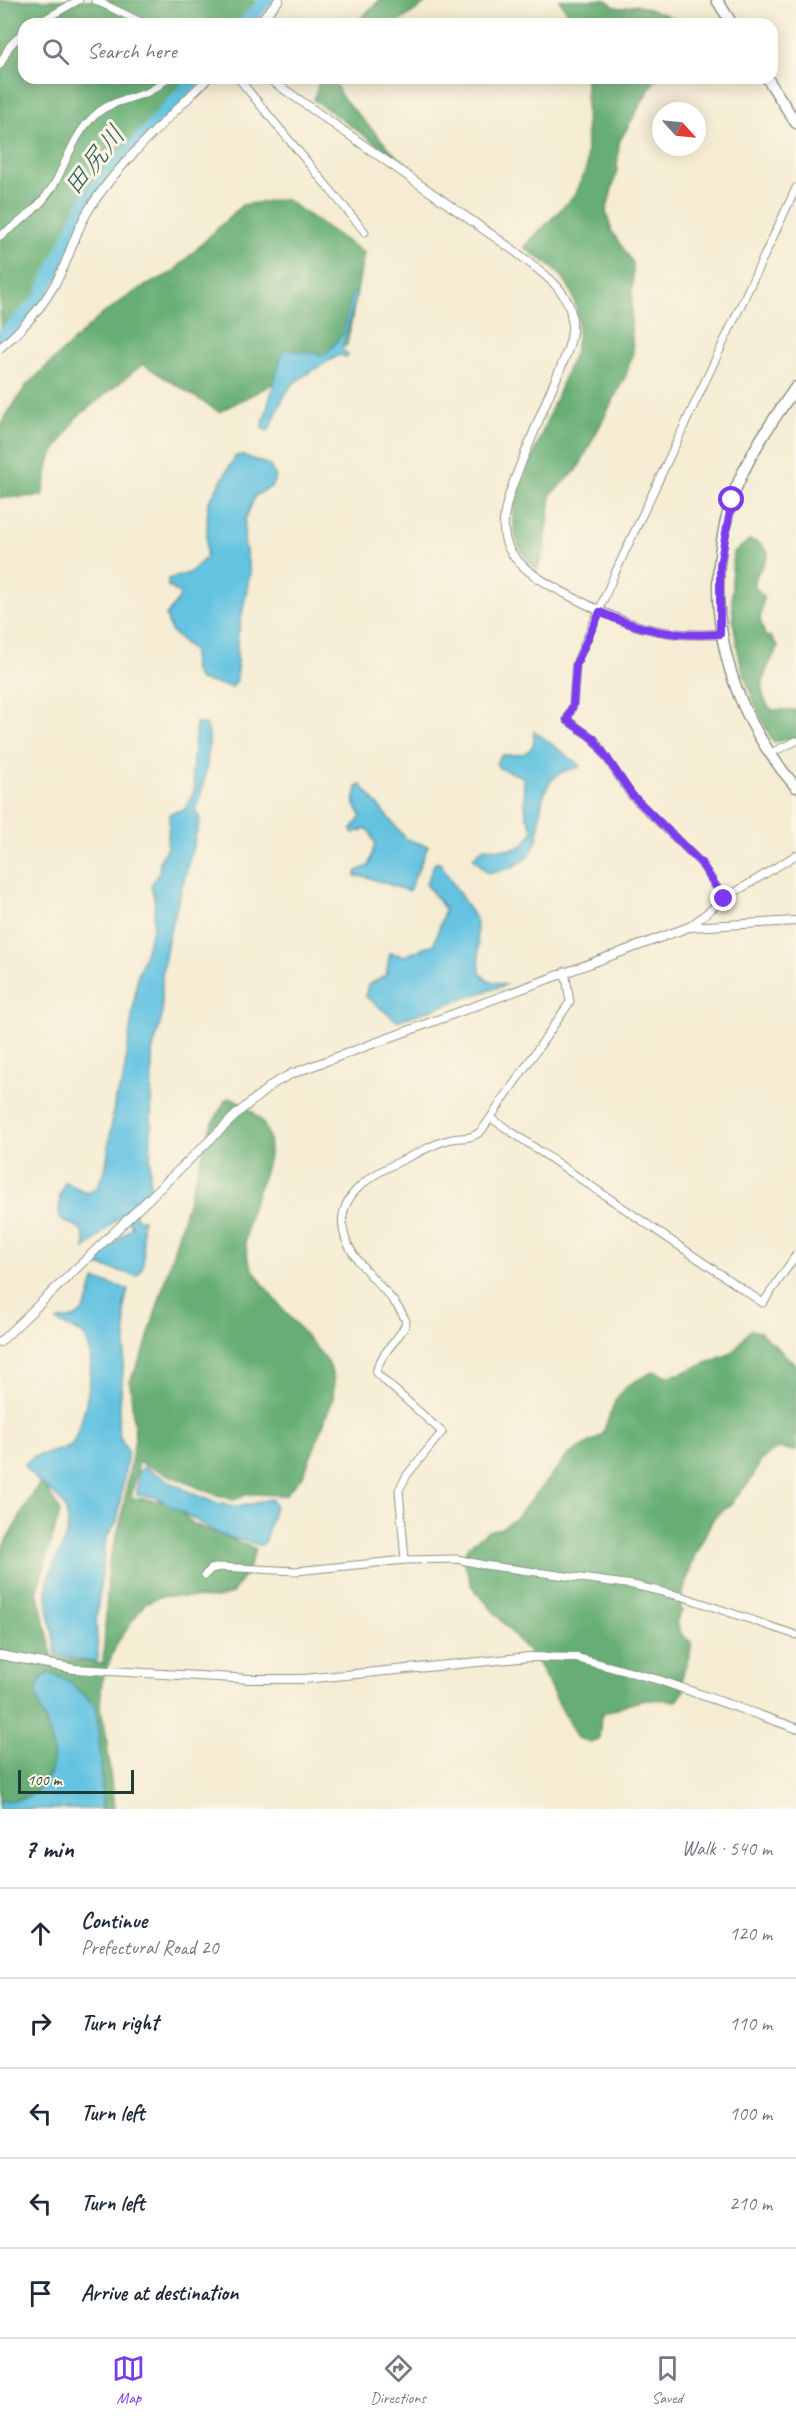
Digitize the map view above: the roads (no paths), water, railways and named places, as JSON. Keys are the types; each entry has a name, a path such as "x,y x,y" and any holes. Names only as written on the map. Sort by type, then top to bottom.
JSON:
{"main road":[{"path":"717,0 728,18"},
{"path":"771,84 796,123"},
{"path":"796,387 762,439 732,500 720,565 720,634 736,689 771,753 796,786"}],"street":[{"path":"47,18 79,0"},
{"path":"95,0 132,18"},
{"path":"262,18 279,0"},
{"path":"0,65 9,47 18,37"},
{"path":"0,235 28,215 46,196 77,136 101,110 160,84"},
{"path":"0,348 21,330 45,304 81,224 97,197 202,84"},
{"path":"243,84 365,232"},
{"path":"277,84 553,280 570,307 573,322 570,342 507,498 501,527 512,553 523,568 542,582 633,627 666,634 720,634"},
{"path":"724,899 701,863 632,795 594,739 567,720 573,705 576,664 615,573 796,188"},
{"path":"771,753 796,741"},
{"path":"689,927 724,899 796,855"},
{"path":"0,1342 240,1111 273,1084 291,1074 689,927 796,921"},
{"path":"405,1560 399,1490 406,1475 442,1432 376,1373 380,1359 405,1328 406,1321 350,1247 342,1217 352,1193 369,1178 431,1146 450,1139 472,1138 490,1118 570,1002 565,971"},
{"path":"490,1118 763,1303 796,1255"},
{"path":"205,1575 211,1569 220,1567 296,1571 405,1560 457,1559 484,1565 633,1585 684,1597 796,1635"},
{"path":"0,1655 75,1669 251,1679 304,1679 529,1657 577,1658 659,1680 796,1728"}],"water":[{"path":"352,293 356,294 342,350 348,354 347,357 339,355 292,385 268,431 262,428 283,349 326,355 343,333"},
{"path":"242,455 269,465 276,477 271,487 255,496 245,520 244,541 250,573 237,640 237,680 232,687 199,680 194,671 193,651 171,631 166,616 180,597 179,593 168,586 168,579 189,573 206,558 208,503 236,456"},
{"path":"196,723 206,725 208,731 207,766 195,808 200,819 168,939 162,975 162,1017 152,1052 150,1187 130,1207 137,1219 143,1219 144,1257 141,1271 137,1276 98,1265 96,1261 133,1226 121,1215 85,1249 81,1229 59,1218 60,1196 65,1182 88,1193 97,1188 106,1167 115,1099 123,1081 138,975 153,928 155,902 151,885 159,873 160,860 167,848 170,813 186,809 195,788 192,773"},
{"path":"534,731 581,766 558,774 545,791 537,838 526,858 507,869 487,872 473,857 484,848 513,849 519,847 529,838 533,830 526,814 523,777 499,768 496,763 502,755 522,754 530,750 533,746"},
{"path":"361,785 406,839 428,846 409,891 367,877 355,876 357,871 369,866 375,844 370,831 365,829 353,833 351,831 361,816 354,803 357,787"},
{"path":"439,862 476,920 480,973 487,980 505,985 397,1021 365,996 368,985 386,975 390,953 404,956 434,944 445,909 426,884 435,863"},
{"path":"96,1280 128,1289 124,1306 126,1338 118,1425 120,1437 128,1452 117,1522 106,1538 96,1620 98,1658 95,1662 56,1655 47,1591 51,1573 66,1537 68,1518 61,1502 24,1465 33,1457 70,1447 75,1438 88,1393 91,1360 89,1347 82,1334 57,1321 74,1318 81,1312 88,1302"},
{"path":"144,1467 216,1503 244,1506 272,1499 275,1506 264,1543 260,1545 221,1535 156,1497 137,1495 138,1472"},
{"path":"49,1673 68,1681 96,1706 101,1760 102,1809 0,1809 0,1801 26,1797 36,1792 50,1774 53,1763 51,1737 37,1692 40,1681"}],"waterway":[{"name":"田尻川","path":"250,18 267,0"},
{"name":"田尻川","path":"0,339 40,300 86,201 191,84"}]}
